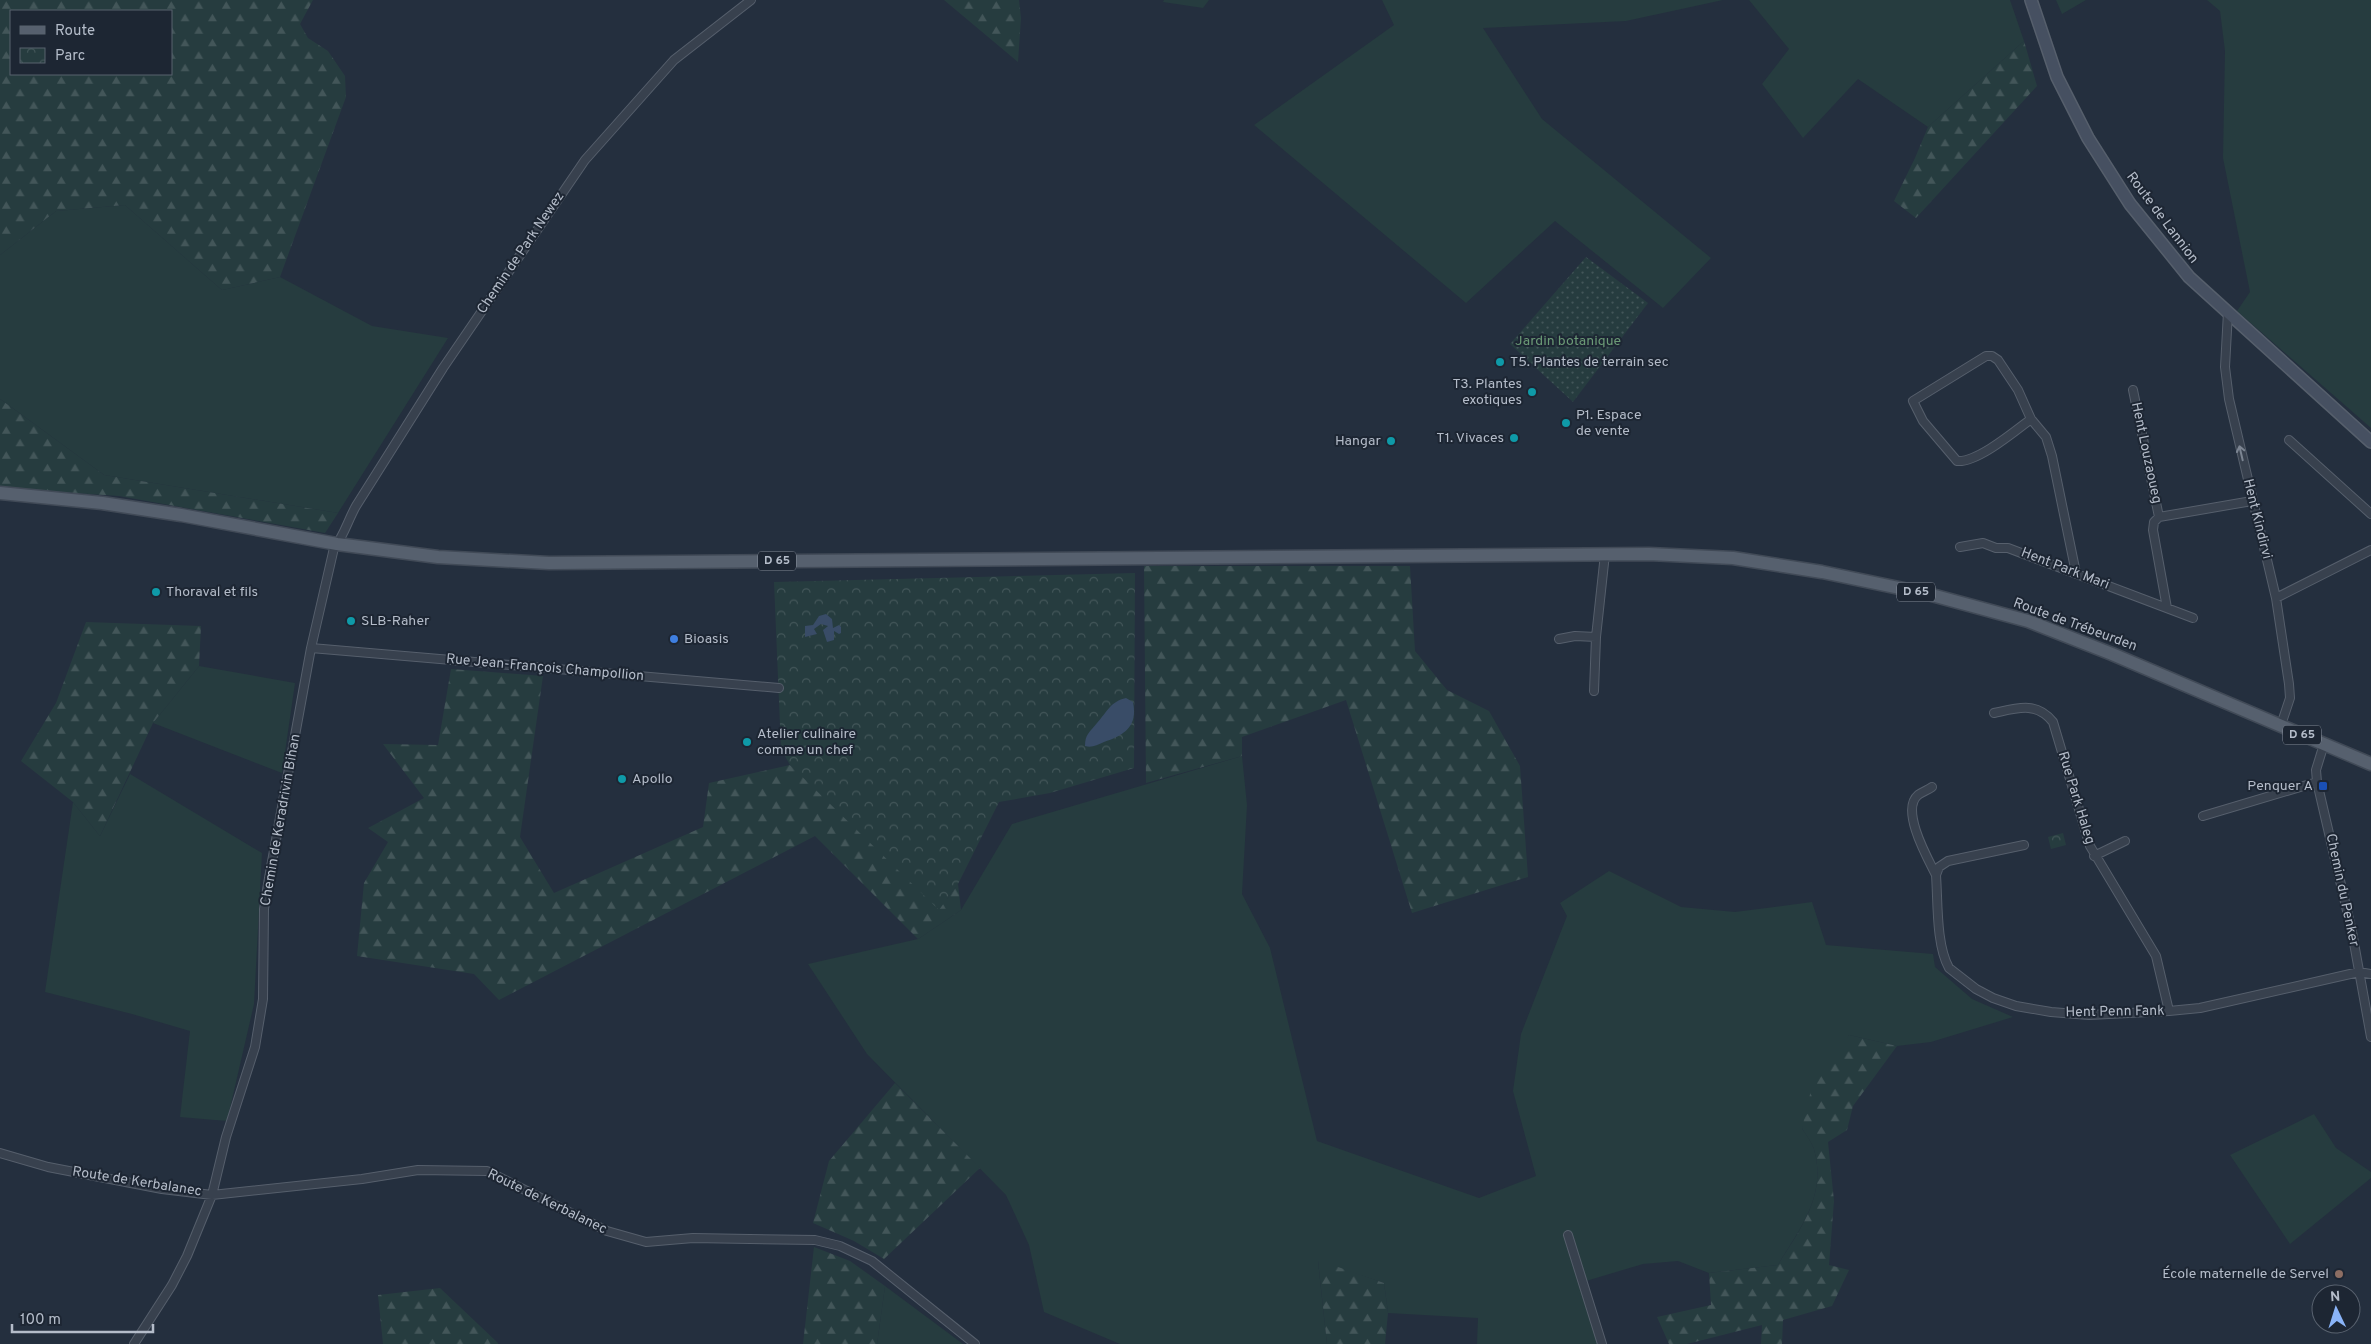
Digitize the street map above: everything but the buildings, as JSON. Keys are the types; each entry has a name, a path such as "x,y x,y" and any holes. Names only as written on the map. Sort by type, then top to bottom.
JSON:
{"main road":[{"name":"Route de Lannion","path":"2031,0 2057,77 2098,155 2130,204 2183,270 2371,442"},
{"name":"D 65","path":"0,493 102,503 182,515 337,544"},
{"name":"Route de Trébeurden","path":"337,544 438,557 549,564 1605,554 1733,558 1822,572 1928,594 2028,621 2371,764"}],"street":[{"name":"Chemin de Park Newez","path":"337,544 341,540 345,527 356,506 443,368 585,160 674,60 751,0"},
{"name":"Hent Kindirvi","path":"2228,312 2225,367 2229,399 2276,598 2290,698 2281,725"},
{"path":"2031,419 1975,456 1957,461 1923,422 1913,401 1986,356 1992,356 1998,360 2018,390 2031,419 2046,437 2052,456 2076,573"},
{"name":"Hent Louzaoueg","path":"2133,390 2159,517"},
{"path":"2289,440 2371,514"},
{"path":"2167,608 2153,530 2154,522 2159,517 2252,501"},
{"name":"Hent Park Mari","path":"1960,547 1983,543 1996,548 2008,548 2193,618"},
{"name":"Chemin de Keradrivin Bihan","path":"134,1344 172,1286 187,1256 212,1195 226,1137 258,1032 263,998 264,909 311,648 334,548 337,544"},
{"path":"2276,598 2371,550"},
{"path":"1594,691 1596,637 1605,554"},
{"path":"1559,639 1575,636 1596,637"},
{"name":"Rue Jean-François Champollion","path":"311,648 780,688"},
{"name":"Rue Park Haleg","path":"1994,714 2028,706 2041,711 2054,722 2094,856 2156,956 2169,1012"},
{"name":"Chemin du Penker","path":"2324,744 2316,770 2317,782 2359,972 2371,1037"},
{"path":"2203,816 2317,782"},
{"name":"Hent Penn Fank","path":"1932,787 1917,796 1912,804 1912,813 1917,835 1936,875 1945,958 1949,968 1976,990 2016,1006 2051,1012 2089,1014 2169,1012 2200,1008 2359,972"},
{"path":"2094,856 2125,841"},
{"path":"1936,875 1940,867 1948,861 2024,845"},
{"path":"2359,972 2371,974"},
{"name":"Route de Kerbalanec","path":"0,1153 48,1167 162,1189 212,1195 362,1179 418,1170 487,1171 607,1231 646,1242 703,1238 815,1240 840,1246 872,1260 975,1344"},
{"path":"1568,1235 1602,1344"}],"green space":[{"path":"0,0 313,0 300,24 308,38 328,51 345,76 346,97 280,277 222,290 125,205 56,211 0,255"},
{"path":"944,0 1019,0 1021,18 1018,62"},
{"path":"1164,0 1209,0 1203,8 1163,2"},
{"path":"1382,0 1723,0 1626,21 1483,28 1542,119 1711,258 1663,308 1555,221 1466,303 1254,125 1394,25"},
{"path":"1749,0 2010,0 2024,41 1928,127 1858,79 1803,138 1762,84 1789,49"},
{"path":"2056,0 2086,0 2062,14"},
{"path":"2207,0 2371,0 2371,428 2237,311 2250,292 2223,158 2225,51 2220,11"},
{"path":"2024,41 2037,86 1916,218 1894,201 1928,127"},
{"path":"125,205 222,290 280,277 372,326 448,338 338,513 104,475 0,399 0,255 56,211"},
{"name":"Jardin botanique","path":"1586,257 1648,303 1573,402 1510,344"},
{"path":"0,399 104,475 338,513 325,533 119,496 0,488"},
{"path":"1144,566 1410,566 1415,651 1447,690 1489,711 1520,766 1528,877 1412,913 1346,700 1242,737 1242,756 1146,783"},
{"path":"1135,573 1134,768 1050,793 999,802 958,884 939,910 790,765 781,749 774,582"},
{"path":"86,622 201,626 199,666 153,723 100,836 73,802 21,761 56,703"},
{"path":"199,666 295,683 282,773 153,723"},
{"path":"451,669 543,676 520,837 554,893 703,827 709,783 790,765 947,899 958,884 961,910 918,939 815,836 499,1000 474,974 357,956 364,883 388,842 368,828 424,798 383,744 438,745"},
{"path":"1242,756 1247,805 1242,894 1270,948 1317,1141 1479,1198 1536,1176 1513,1091 1521,1034 1567,916 1560,903 1609,871 1681,907 1735,912 1812,902 1826,945 1933,954 1935,967 1972,999 2013,1017 1931,1042 1897,1046 1849,1035 1802,1128 1814,1149 1817,1181 1814,1196 1803,1224 1778,1265 1709,1273 1678,1261 1643,1264 1586,1281 1605,1344 1477,1344 1478,1318 1388,1313 1384,1283 1318,1261 1327,1344 1120,1344 1044,1312 1029,1245 1006,1195 867,1054 808,964 918,939 961,910 1012,824"},
{"path":"130,774 262,853 254,1004 227,1121 180,1117 190,1031 45,992 73,802 100,836"},
{"path":"2063,833 2066,845 2051,849 2048,837"},
{"path":"1849,1035 1897,1046 1853,1106 1847,1130 1828,1142 1834,1201 1829,1265 1849,1270 1832,1306 1783,1320 1782,1344 1761,1344 1762,1325 1687,1344 1669,1344 1657,1317 1711,1305 1709,1273 1778,1265 1795,1238 1810,1210 1817,1181 1814,1149 1802,1128 1812,1086"},
{"path":"895,1083 980,1168 884,1259 854,1241 813,1223 829,1161"},
{"path":"2314,1114 2336,1148 2371,1172 2371,1178 2290,1244 2230,1155"},
{"path":"814,1247 850,1261 885,1286 877,1344 803,1344"},
{"path":"1318,1260 1384,1283 1388,1313 1385,1344 1327,1344"},
{"path":"885,1286 963,1344 877,1344"},
{"path":"440,1288 498,1344 383,1344 378,1295"}],"water":[{"path":"826,614 832,619 833,628 839,625 841,627 841,633 839,634 834,631 834,640 827,642 823,630 828,626 821,624 814,629 817,634 805,637 805,626 813,625 819,616"},
{"path":"1126,698 1133,702 1134,717 1124,733 1094,746 1085,746 1088,733 1110,708 1121,699"}],"place":[{"name":"T5. Plantes de terrain sec","path":"1500,362"},
{"name":"T3. Plantes exotiques","path":"1532,392"},
{"name":"P1. Espace de vente","path":"1566,423"},
{"name":"T1. Vivaces","path":"1514,438"},
{"name":"Hangar","path":"1391,441"},
{"name":"Thoraval et fils","path":"156,592"},
{"name":"SLB-Raher","path":"351,621"},
{"name":"Bioasis","path":"674,639"},
{"name":"Atelier culinaire comme un chef","path":"747,742"},
{"name":"Apollo","path":"622,779"},
{"name":"Penquer A","path":"2323,786"},
{"name":"École maternelle de Servel","path":"2339,1274"}]}
